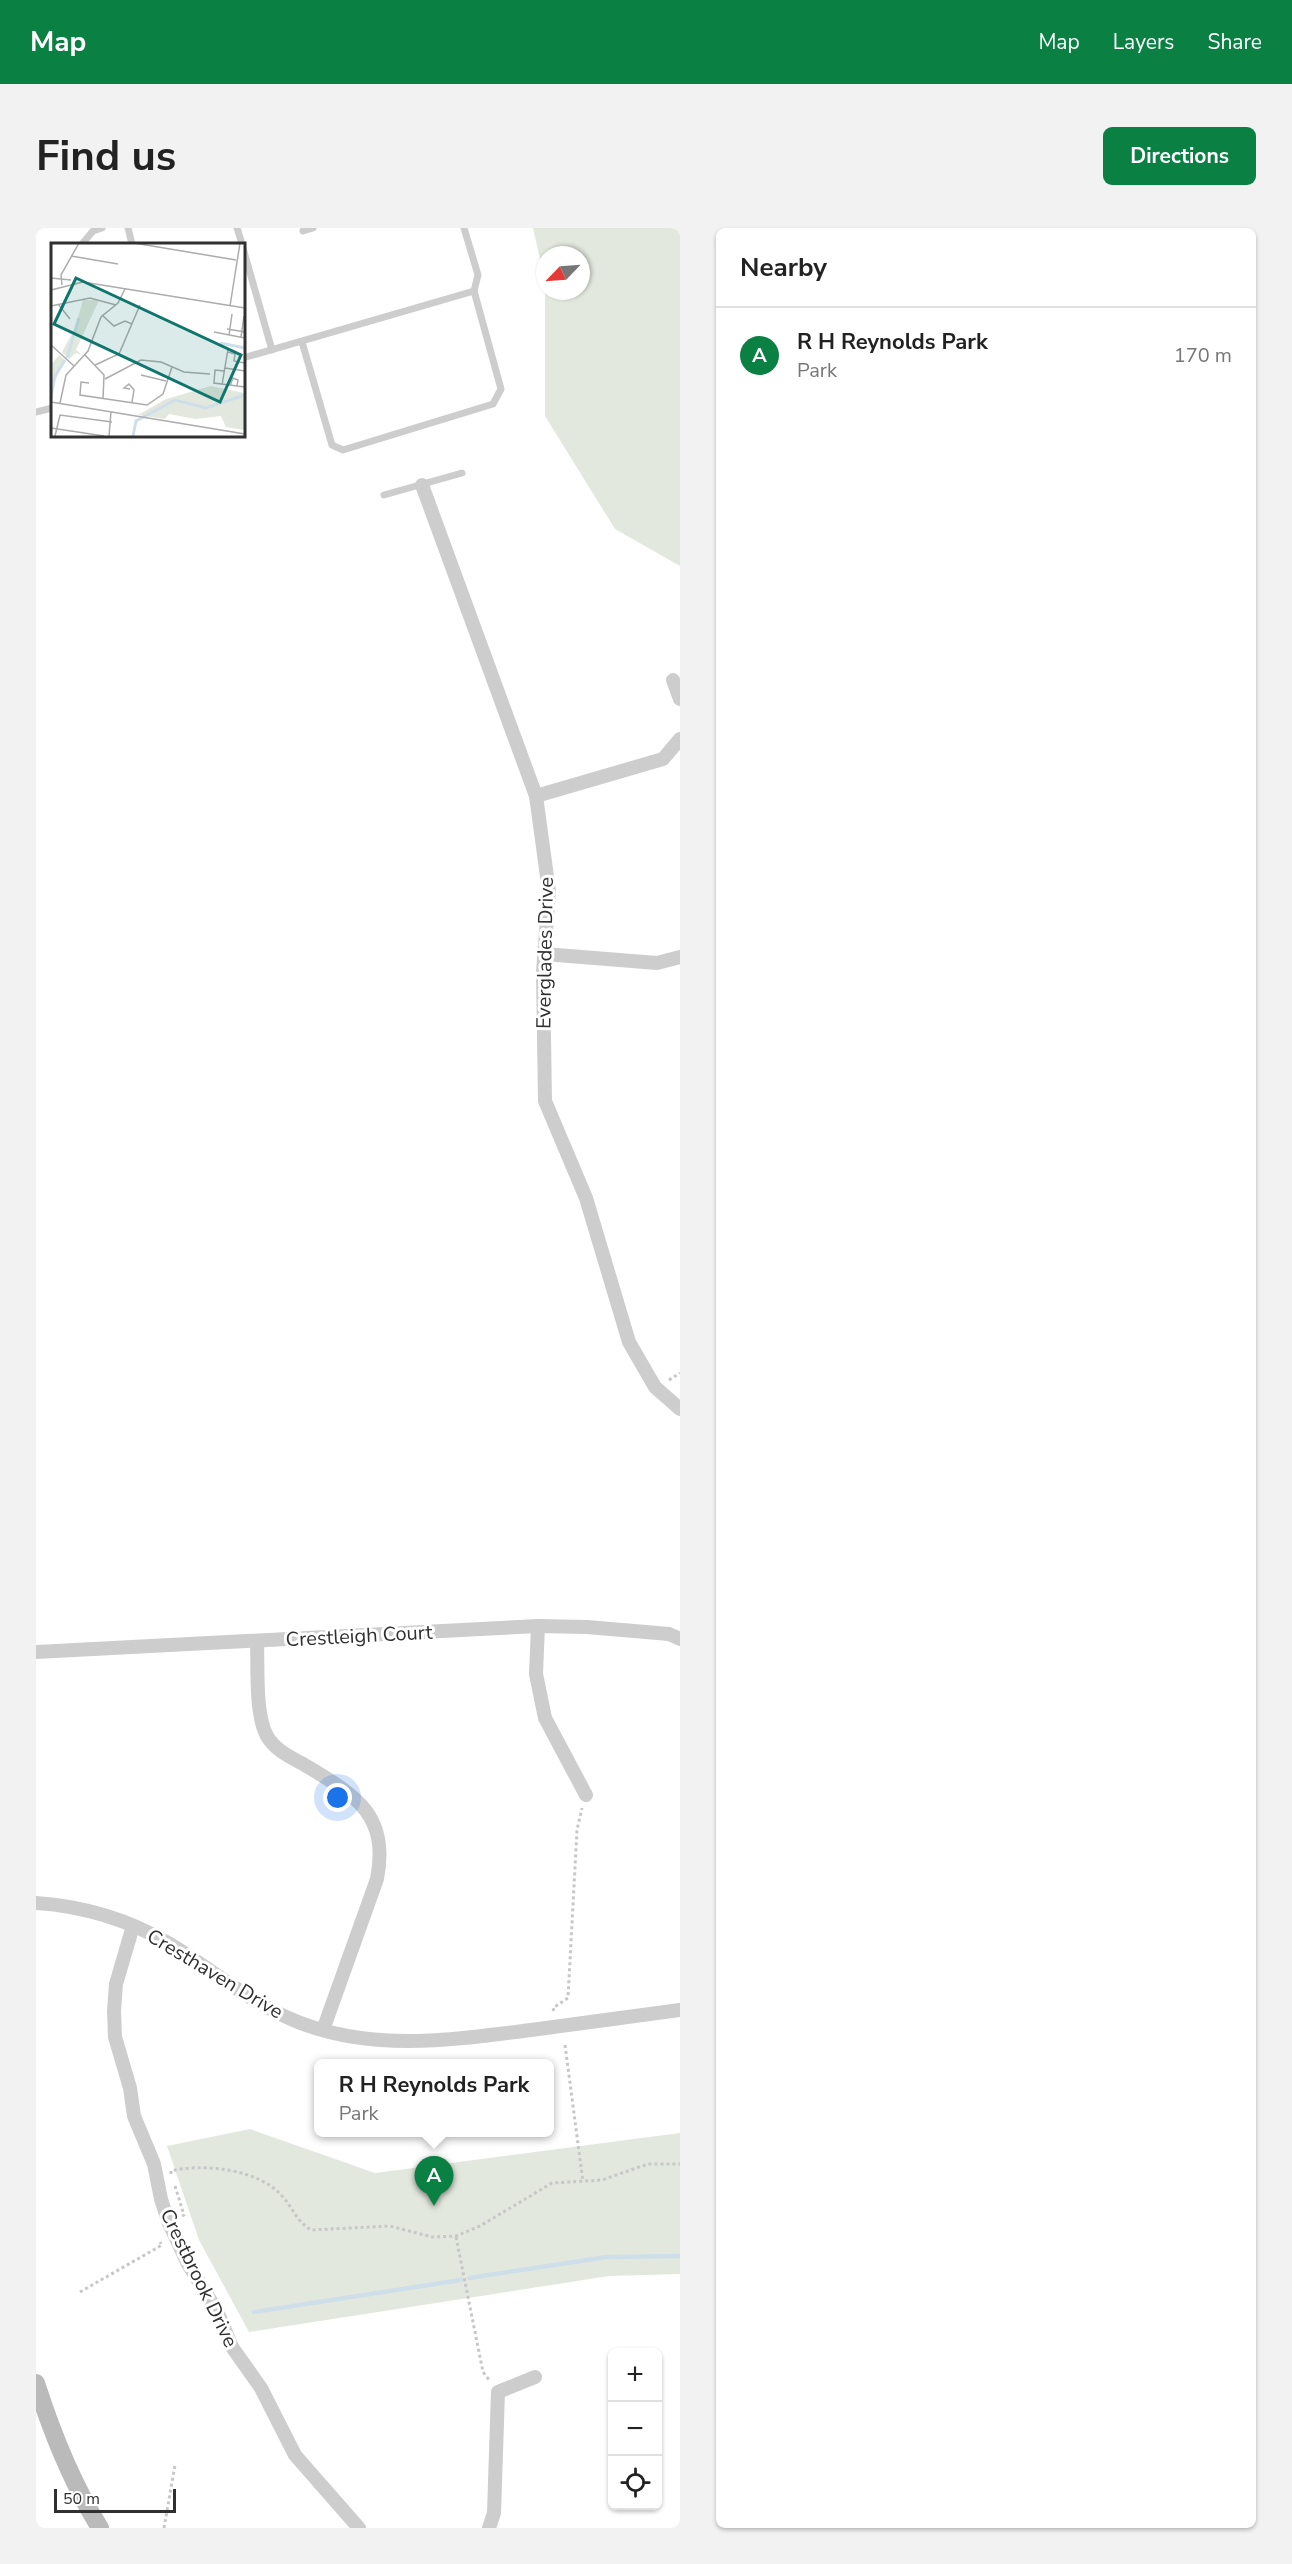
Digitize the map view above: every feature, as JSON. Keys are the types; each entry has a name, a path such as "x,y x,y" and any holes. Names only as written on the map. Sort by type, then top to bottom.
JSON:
{"main road":[{"path":"36,2383 48,2421 90,2512 100,2528"}],"street":[{"name":"Everglades Drive","path":"422,485 536,796 549,891 544,954 544,1101 586,1198 629,1342 656,1387 680,1409"},
{"path":"673,680 680,699"},
{"path":"536,796 663,759 680,739"},
{"path":"544,954 657,963 680,957"},
{"path":"538,1626 536,1674 545,1718 585,1795"},
{"name":"Crestleigh Court","path":"36,1652 538,1626 587,1627 669,1634 680,1639"},
{"path":"257,1641 260,1703 263,1729 268,1739 280,1751 355,1798 370,1816 379,1837 381,1859 377,1879 323,2030"},
{"name":"Cresthaven Drive","path":"36,1903 72,1907 133,1926 169,1944 255,2001 299,2022 373,2041 425,2043 680,2010"},
{"name":"Crestbrook Drive","path":"133,1926 116,1984 115,2037 130,2088 134,2116 154,2164 168,2221 188,2265 217,2311 232,2347 261,2388 295,2455 359,2528"},
{"path":"489,2528 494,2513 498,2392 535,2377"}],"lane":[{"path":"83,243 93,231 102,228"},
{"path":"128,228 132,243"},
{"path":"237,228 242,243"},
{"path":"303,231 313,228"},
{"path":"302,342 332,445 343,450 493,405 501,389 474,291 478,274 464,228"},
{"path":"244,250 272,350"},
{"path":"244,358 474,291"},
{"path":"36,412 51,408"},
{"path":"384,495 462,473"}],"path":[{"path":"554,2012 553,2008 568,1998 577,1830 585,1795"},
{"path":"565,2045 584,2182"},
{"path":"178,2217 184,2215 171,2171 184,2168 208,2167 241,2174 263,2182 281,2195 294,2216 311,2230 390,2226 432,2236 456,2236 480,2226 552,2183 602,2180 648,2164 680,2164"},
{"path":"80,2292 162,2246 158,2236"},
{"path":"456,2236 483,2372 498,2392"},
{"path":"164,2528 175,2465"}],"shaded area":[{"path":"533,228 680,228 680,566 615,529 545,416 545,300 590,300 590,246 537,246"},
{"path":"250,2129 375,2173 680,2133 680,2274 609,2276 249,2332 199,2240 167,2146"}],"waterway":[{"path":"469,2278 607,2257 680,2256"},
{"path":"254,2312 461,2280"}],"place":[{"name":"R H Reynolds Park","path":"434,2206"}]}
